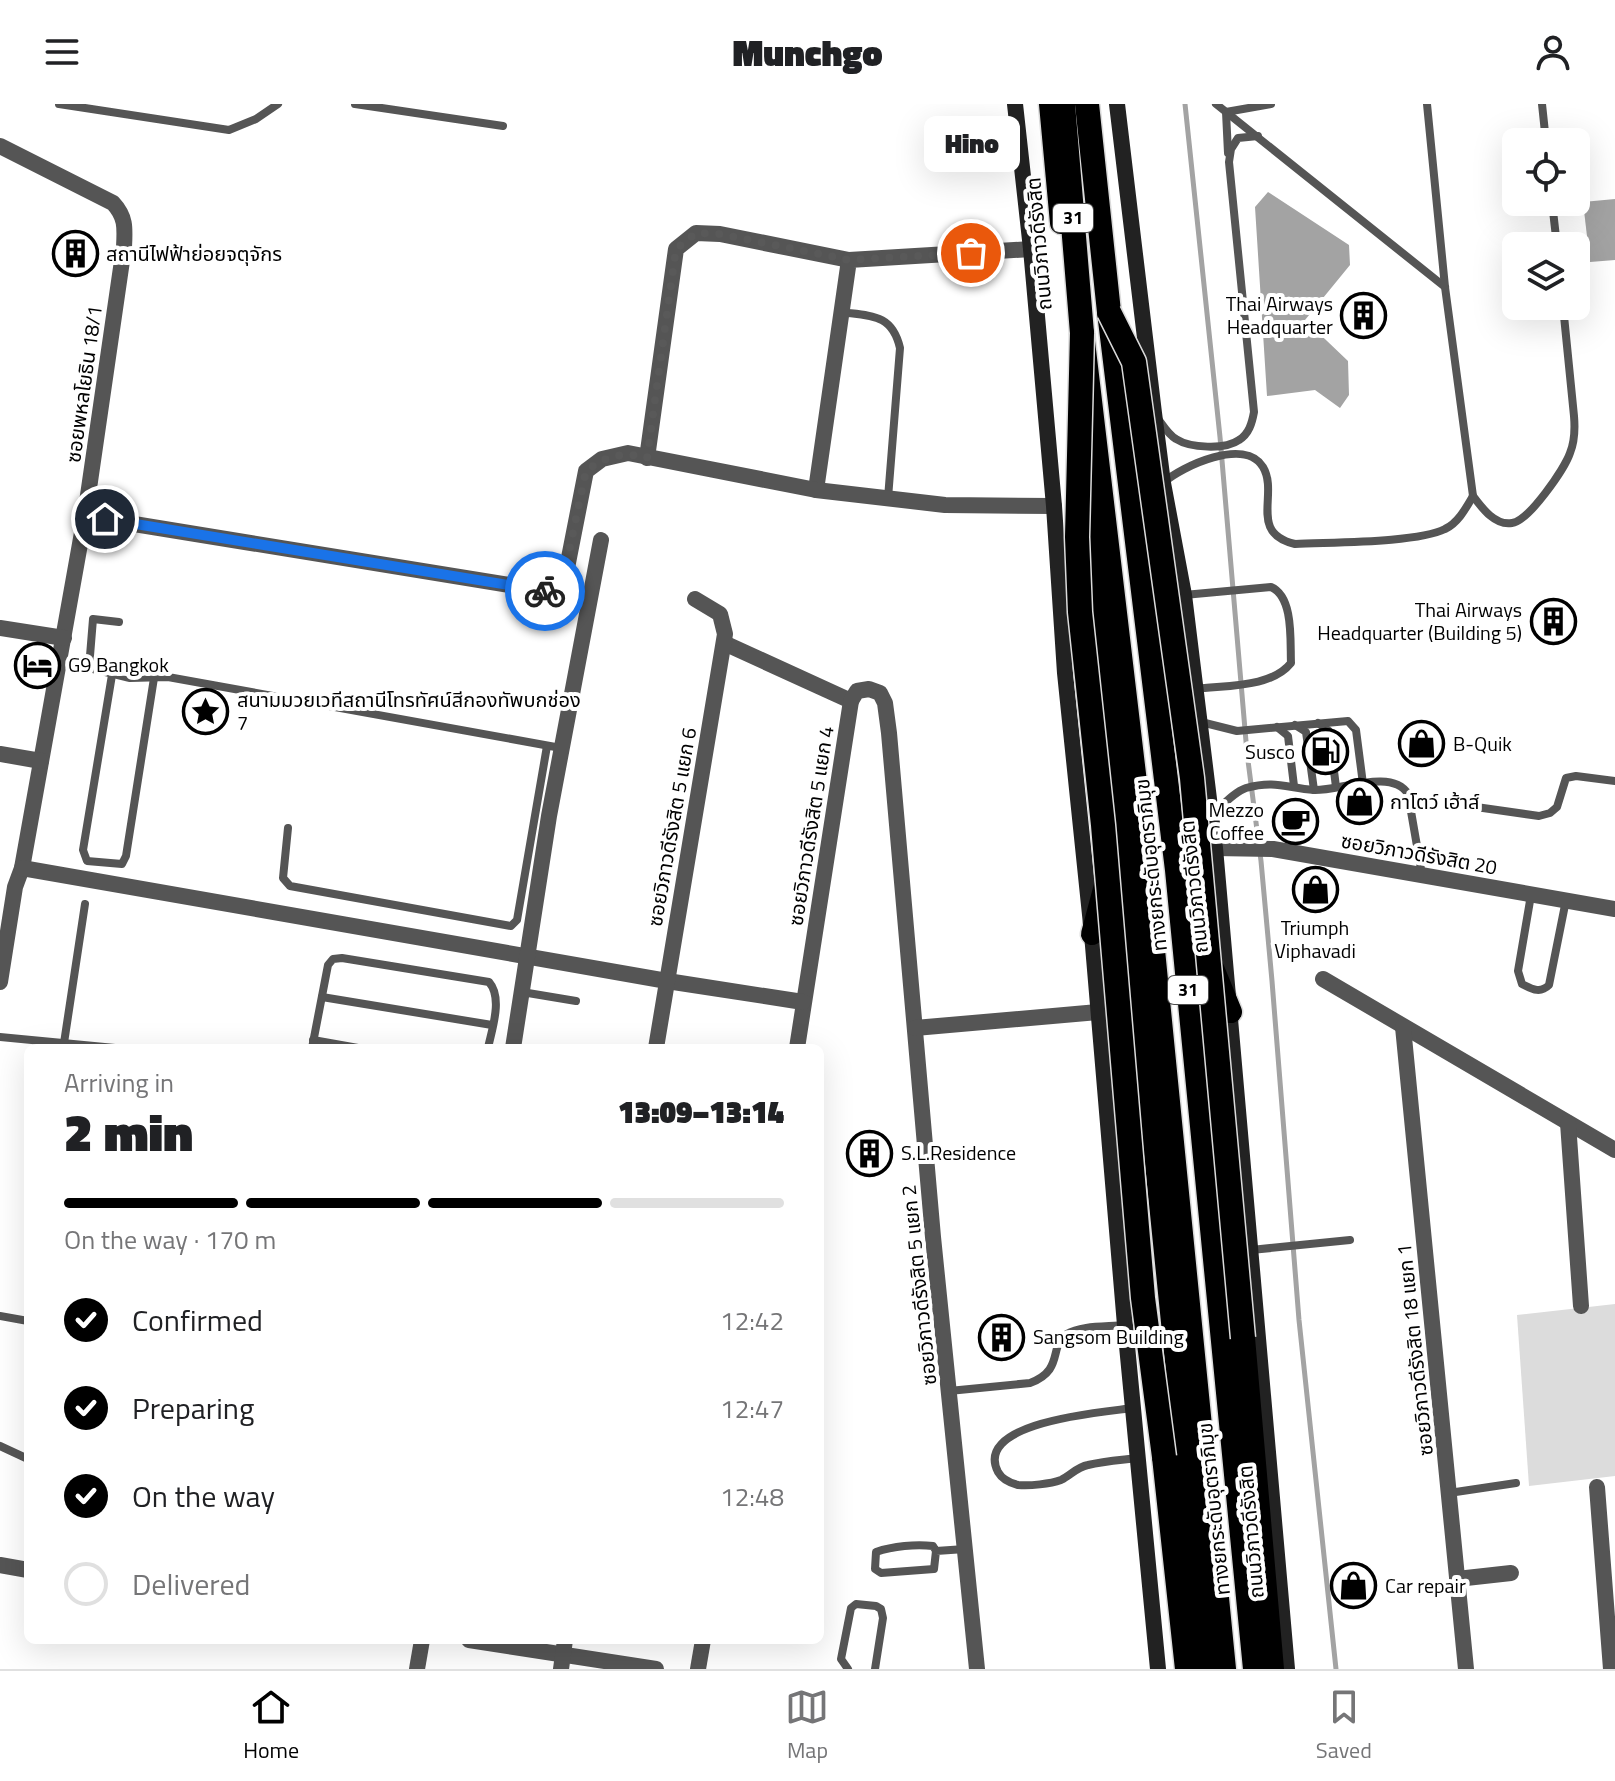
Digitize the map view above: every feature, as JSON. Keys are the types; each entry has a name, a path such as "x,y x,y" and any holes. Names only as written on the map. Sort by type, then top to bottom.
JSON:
{"highway":[{"name":"ถนนวิภาวดีรังสิต","path":"1050,104 1207,1669"},
{"name":"ทางยกระดับอุตราภิมุข","path":"1063,104 1082,333 1144,859 1224,1669"},
{"name":"ถนนวิภาวดีรังสิต","path":"1090,104 1105,260 1188,904 1257,1669"},
{"name":"ทางยกระดับอุตราภิมุข","path":"1090,104 1109,312 1177,870 1257,1669"},
{"path":"1109,312 1134,362 1192,778 1272,1669"},
{"path":"1082,333 1077,537 1080,612 1103,825 1143,1298 1187,1669"},
{"path":"1092,934 1122,824"},
{"path":"1188,904 1231,1012"}],"main road":[{"name":"ถนนวิภาวดีรังสิต","path":"1015,104 1023,250 1054,506 1065,673 1092,934 1158,1669"},
{"name":"ถนนวิภาวดีรังสิต","path":"1117,104 1163,483 1184,595 1215,848 1287,1669"}],"street":[{"name":"ซอยพหลโยธิน 18/1","path":"0,146 113,203 123,213 124,247 85,516 22,868 7,886 0,982"},
{"path":"647,458 676,249 696,233 849,260 1023,250"},
{"path":"816,490 839,312 849,260"},
{"path":"85,516 552,592 562,585 566,573 586,471 602,459 628,453 816,490 888,499 945,505 1054,506"},
{"path":"514,1044 554,747 601,540"},
{"name":"ซอยวิภาวดีรังสิต 5 แยก 6","path":"657,1044 725,634 720,614 695,599"},
{"path":"0,628 64,638"},
{"path":"724,643 851,701"},
{"name":"ซอยวิภาวดีรังสิต 5 แยก 2","path":"851,701 857,691 869,689 880,693 885,703 977,1669"},
{"name":"ซอยวิภาวดีรังสิต 5 แยก 4","path":"798,1044 851,701"},
{"path":"0,754 41,761"},
{"name":"ซอยวิภาวดีรังสิต 20","path":"1215,848 1259,849 1615,906"},
{"path":"22,868 803,1002"},
{"path":"1323,979 1615,1150"},
{"path":"915,1028 1098,1012"},
{"name":"ซอยวิภาวดีรังสิต 18 แยก 1","path":"1403,1027 1466,1669"},
{"path":"1568,1123 1581,1306"},
{"path":"1597,1487 1611,1669"},
{"path":"0,1565 24,1569"},
{"path":"1457,1579 1511,1573"},
{"path":"417,1669 421,1644"},
{"path":"496,1644 656,1669"},
{"path":"698,1669 702,1644"}],"lane":[{"path":"59,104 229,130 256,119 278,104"},
{"path":"355,104 503,126"},
{"path":"1216,104 1445,287"},
{"path":"1226,112 1271,104"},
{"path":"1427,104 1445,287 1473,496 1498,521 1512,523 1524,518 1570,454 1575,431 1564,320"},
{"path":"1542,104 1545,128"},
{"path":"1154,413 1172,437 1184,443 1213,446 1229,445 1240,440 1249,429 1254,412 1226,112"},
{"path":"1229,162 1231,149 1238,138 1258,136"},
{"path":"839,312 881,318 896,331 900,348 888,499"},
{"path":"1163,483 1190,464 1213,456 1249,456 1261,463 1266,471 1268,522 1276,535 1295,544 1426,536 1447,528 1461,516 1473,496"},
{"path":"1184,595 1271,587 1279,590 1286,600 1291,663 1285,671 1273,678 1196,689"},
{"path":"119,622 97,618 92,622 89,668 112,675 168,677 554,747 517,920 511,926 290,886 283,878 288,828"},
{"path":"112,675 83,850 87,861 113,865 124,862 126,856 154,678"},
{"path":"1201,722 1237,731 1343,720 1355,726 1363,784"},
{"path":"1317,723 1329,731 1336,787"},
{"path":"1294,725 1306,732 1314,790"},
{"path":"1276,727 1288,736 1294,786"},
{"path":"1455,804 1543,816 1558,805 1566,778 1576,776 1615,781"},
{"path":"1211,815 1242,789 1268,784 1314,790 1393,783 1407,791 1422,875"},
{"path":"1531,894 1518,971 1522,984 1536,991 1549,985 1566,900"},
{"path":"64,1043 85,904"},
{"path":"313,1044 328,965 333,959 342,958 489,982 495,989 489,1044"},
{"path":"522,992 576,1001"},
{"path":"322,997 492,1025"},
{"path":"0,1037 74,1044"},
{"path":"1251,1250 1350,1240"},
{"path":"0,1316 24,1320"},
{"path":"949,1391 1030,1383 1049,1374 1062,1338 1069,1332 1125,1325"},
{"path":"1133,1408 1022,1428 1009,1437 998,1451 995,1462 1006,1481 1018,1485 1061,1480 1089,1465 1139,1458"},
{"path":"0,1446 24,1457"},
{"path":"1449,1493 1516,1483"},
{"path":"936,1551 934,1569 881,1573 875,1569 876,1552 884,1549 930,1545 936,1551 965,1549"},
{"path":"848,1669 841,1659 846,1625 851,1608 856,1604 881,1609 883,1618 875,1669"}],"shaded area":[{"path":"1268,192 1349,245 1350,265 1305,320 1348,361 1349,395 1340,408 1315,390 1267,396 1255,207"},
{"path":"1615,199 1615,260 1590,262 1590,232 1586,232 1585,216 1590,216 1590,201"},
{"path":"1615,1304 1615,1476 1529,1486 1517,1315"}],"waterway":[{"path":"1185,104 1220,437 1247,753 1261,861 1299,1320 1336,1669"}],"way so far":[{"path":"545,591 552,592 562,585 586,471 602,459 628,453 647,458 676,249 684,241 696,233 720,234 849,260 971,253"}],"place":[{"name":"Hino","path":"971,253"},
{"name":"สถานีไฟฟ้าย่อยจตุจักร","path":"75,254"},
{"name":"Thai Airways Headquarter","path":"1364,316"},
{"name":"Thai Airways Headquarter (Building 5)","path":"1553,621"},
{"name":"G9 Bangkok","path":"37,665"},
{"name":"สนามมวยเวทีสถานีโทรทัศน์สีกองทัพบกช่อง 7","path":"206,712"},
{"name":"B-Quik","path":"1422,744"},
{"name":"Susco","path":"1326,752"},
{"name":"กาโตว์ เฮ้าส์","path":"1359,802"},
{"name":"Mezzo Coffee","path":"1295,822"},
{"name":"Triumph Viphavadi","path":"1315,889"},
{"name":"S.L.Residence","path":"870,1153"},
{"name":"Sangsom Building","path":"1002,1337"},
{"name":"Car repair","path":"1354,1586"}],"route":[{"path":"105,519 545,591"}]}
